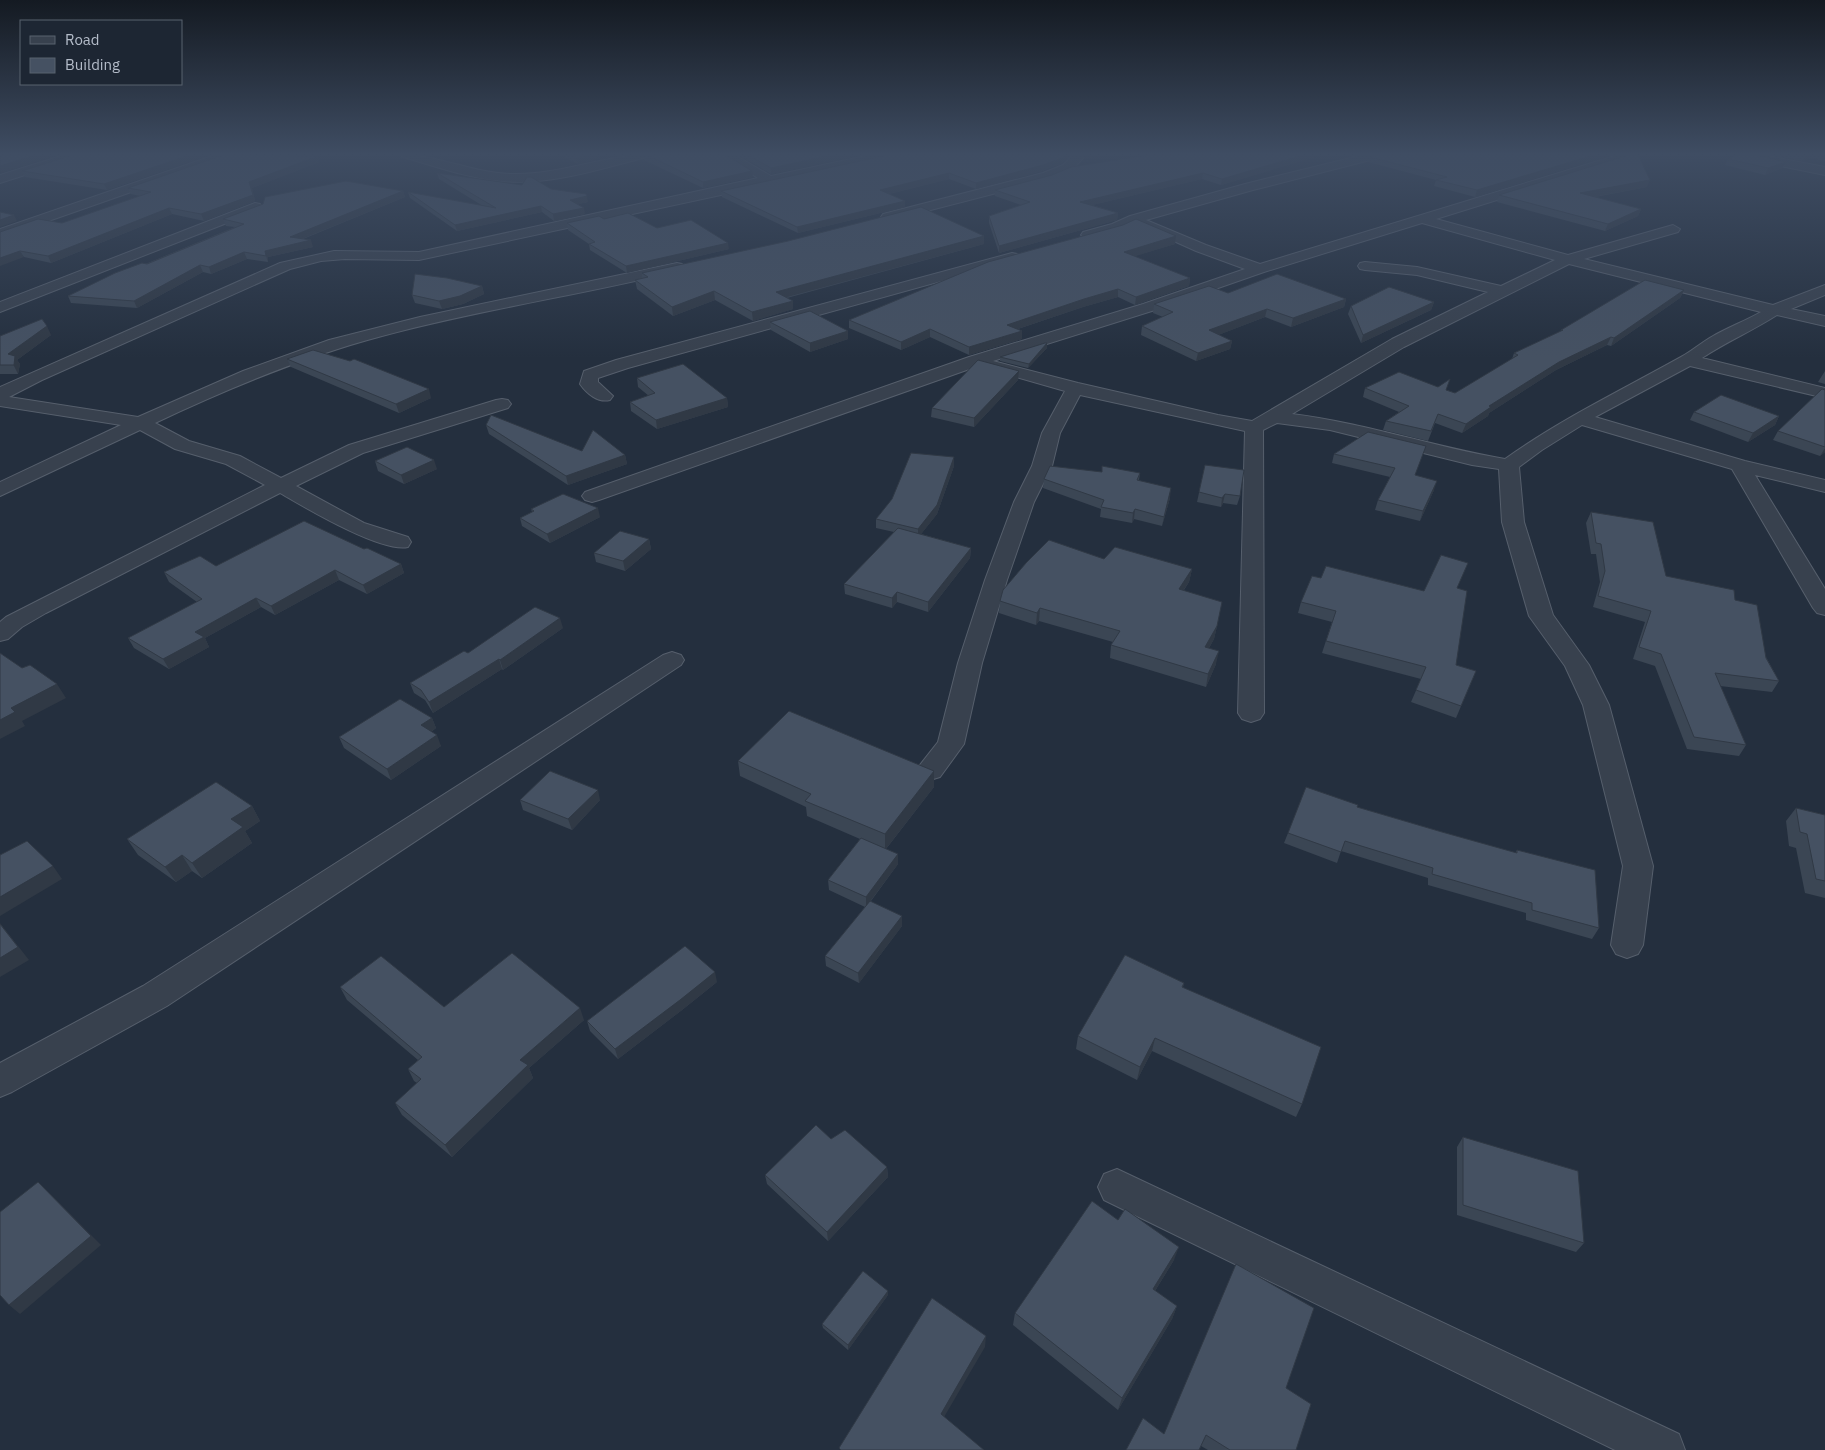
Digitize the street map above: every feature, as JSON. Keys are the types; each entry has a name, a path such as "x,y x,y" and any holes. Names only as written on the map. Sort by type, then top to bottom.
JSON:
{"street":[{"path":"0,234 33,223"},
{"path":"0,307 215,223"},
{"path":"0,394 36,376 285,266 334,255 358,254 402,258 419,256 569,223"},
{"path":"1071,240 1126,223"},
{"path":"1143,223 1201,248 1259,268"},
{"path":"592,496 975,361 1148,307 1259,268 1299,258 1407,223"},
{"path":"1438,223 1568,259 1825,321"},
{"path":"975,361 1075,388 1218,421 1254,427 1398,343 1568,259 1673,229"},
{"path":"604,396 589,384 590,375 622,364 1025,253"},
{"path":"0,490 169,409 228,384 335,344 424,320 687,265"},
{"path":"1365,266 1417,271 1501,291"},
{"path":"1274,417 1330,424 1472,459 1509,465 1535,446 1603,405 1688,360 1700,350 1746,328 1775,310 1825,290"},
{"path":"1688,360 1825,393"},
{"path":"930,770 951,744 970,663 996,580 1024,502 1042,466 1051,433 1075,388"},
{"path":"0,401 142,423 182,446 233,460 357,527 400,542"},
{"path":"0,634 14,622 38,608 356,449 502,404"},
{"path":"1582,419 1739,465 1825,486"},
{"path":"1251,713 1254,427"},
{"path":"1509,465 1513,522 1541,616 1577,665 1596,705 1638,866 1628,945"},
{"path":"1739,465 1825,608"},
{"path":"0,1081 154,996 672,660"},
{"path":"1117,1187 1663,1450"}],"building":[{"path":"27,223 132,223 48,256 20,251 0,258 0,232"},
{"path":"238,223 325,223 290,237 311,240 265,251 266,256 244,252 209,267 200,265 134,301 68,296 115,273 142,263 147,264 244,224"},
{"path":"452,223 466,223 455,225"},
{"path":"567,223 647,223 657,228 680,223 695,223 728,243 626,266 589,244 595,242"},
{"path":"788,223 815,223 797,227"},
{"path":"860,223 955,223 984,236 776,292 793,301 752,312 714,291 672,307 635,280 648,277 642,273 788,241"},
{"path":"991,223 1083,223 999,246"},
{"path":"1128,223 1145,223 1176,236 1124,252 1190,278 1136,297 1118,289 1084,299 1007,325 1022,331 969,347 930,329 901,342 849,320 988,262"},
{"path":"415,274 447,278 482,286 460,296 439,301 412,295"},
{"path":"1277,274 1346,299 1293,318 1267,309 1209,330 1232,341 1198,353 1142,326 1173,312 1154,304 1209,286 1228,293"},
{"path":"1645,280 1684,290 1614,338 1611,337 1559,362 1489,406 1491,407 1466,424 1438,414 1431,431 1386,421 1409,406 1365,388 1399,372 1438,387 1450,379 1446,390 1455,393 1518,355 1514,353 1563,330 1561,330"},
{"path":"1389,287 1434,302 1363,335 1351,306"},
{"path":"810,311 848,331 810,343 770,322"},
{"path":"42,319 47,326 8,354 15,356 14,365 0,365 0,336"},
{"path":"1047,343 1029,364 1000,357"},
{"path":"313,350 350,361 354,359 429,389 396,404 287,359"},
{"path":"978,360 1019,371 974,418 932,408"},
{"path":"683,364 727,398 656,420 630,402 655,393 637,378"},
{"path":"1822,389 1825,390 1825,447 1778,431"},
{"path":"1721,395 1779,416 1753,433 1694,412"},
{"path":"491,415 582,451 593,430 625,455 566,476 486,425"},
{"path":"1368,432 1426,446 1415,475 1437,481 1423,511 1378,500 1395,468 1334,454"},
{"path":"407,447 434,460 401,475 375,461"},
{"path":"911,453 954,457 937,505 918,529 876,519 892,499"},
{"path":"1205,465 1244,470 1240,496 1225,494 1222,498 1199,492"},
{"path":"1050,466 1102,472 1102,466 1140,473 1137,480 1171,488 1164,517 1135,509 1133,513 1101,507 1104,500 1044,479"},
{"path":"563,494 598,508 547,534 520,518 534,511 531,509"},
{"path":"1591,512 1653,522 1666,576 1734,590 1735,600 1757,605 1766,658 1779,681 1715,673 1746,745 1694,737 1661,654 1639,647 1651,611 1598,596 1605,571 1601,544 1596,543"},
{"path":"304,521 401,564 363,585 335,570 271,606 256,598 195,632 204,637 163,659 128,638 202,599 164,572 200,556 216,566"},
{"path":"898,528 971,548 928,602 897,592 892,598 844,584"},
{"path":"620,531 649,539 623,561 594,553"},
{"path":"1049,540 1104,559 1115,547 1192,569 1179,589 1222,602 1217,626 1205,647 1219,651 1208,674 1111,645 1120,631 1040,608 1037,613 1000,601 1003,590"},
{"path":"1441,555 1468,563 1457,588 1467,591 1456,665 1476,671 1461,706 1416,690 1426,667 1326,641 1336,611 1301,602 1312,576 1321,578 1326,566 1424,591"},
{"path":"535,607 560,618 500,660 429,702 421,690 410,683 464,651 468,653"},
{"path":"0,653 22,668 30,665 57,684 11,708 15,712 0,720"},
{"path":"400,699 432,718 421,725 437,735 387,769 339,737"},
{"path":"789,711 934,771 885,834 805,801 811,794 738,761"},
{"path":"550,771 598,790 568,819 520,800"},
{"path":"216,782 252,806 231,819 243,827 192,863 182,855 165,867 127,839"},
{"path":"1306,787 1358,805 1357,807 1442,832 1517,853 1517,850 1595,870 1599,928 1532,910 1532,903 1432,874 1433,868 1345,841 1341,852 1288,833"},
{"path":"1796,808 1825,815 1825,881 1816,879 1807,834 1800,832"},
{"path":"861,838 898,854 866,897 828,880"},
{"path":"27,841 53,866 0,897 0,855"},
{"path":"870,901 902,916 858,973 825,956"},
{"path":"0,924 18,947 0,958"},
{"path":"685,946 715,972 615,1049 587,1021"},
{"path":"512,953 580,1008 520,1060 528,1065 445,1145 395,1103 421,1079 408,1069 422,1057 340,987 381,956 444,1007"},
{"path":"1125,955 1184,983 1182,987 1321,1047 1302,1104 1155,1038 1140,1067 1078,1036"},
{"path":"816,1125 831,1139 845,1130 887,1167 827,1232 765,1175"},
{"path":"1463,1137 1578,1171 1584,1243 1463,1205"},
{"path":"38,1182 91,1236 9,1305 0,1295 0,1212"},
{"path":"1092,1201 1118,1220 1125,1209 1179,1247 1153,1289 1177,1306 1122,1398 1015,1313"},
{"path":"1236,1264 1314,1308 1286,1388 1311,1404 1296,1450 1230,1450 1206,1435 1199,1450 1126,1450 1143,1418 1164,1434"},
{"path":"863,1271 888,1291 848,1345 822,1324"},
{"path":"932,1298 986,1336 941,1414 984,1450 841,1450 839,1448"}]}
